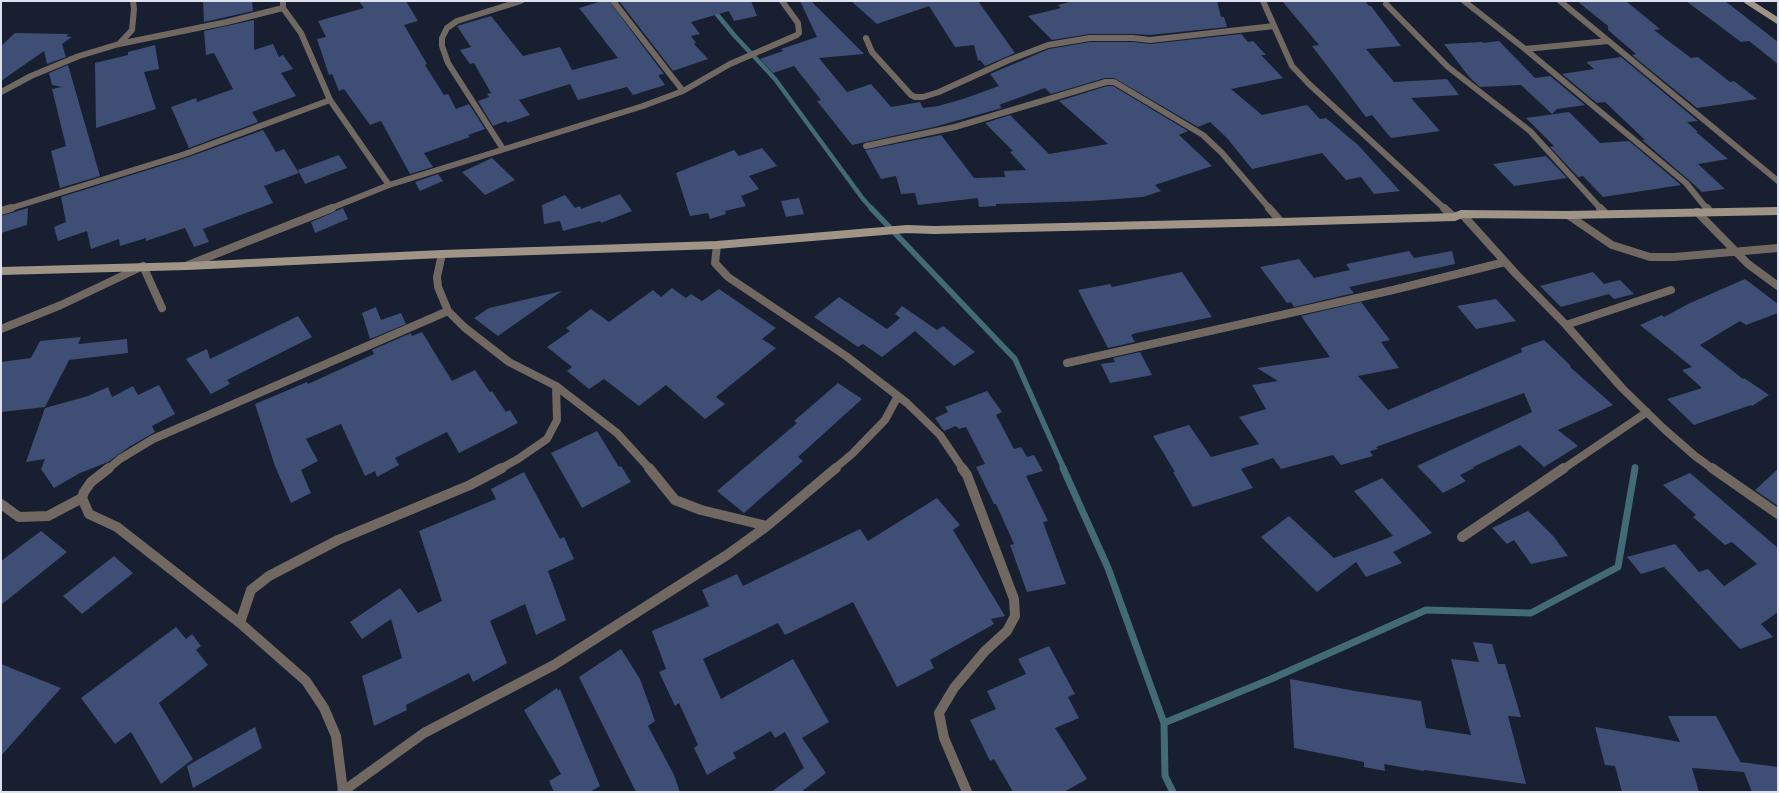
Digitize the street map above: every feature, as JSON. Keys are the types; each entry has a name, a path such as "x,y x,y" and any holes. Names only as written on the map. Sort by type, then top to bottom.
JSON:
{"street":[{"path":"119,44 132,30 134,9 133,1"},
{"path":"283,1 283,8 301,33 330,100 389,185"},
{"path":"503,149 448,63 442,46 442,38 447,28 457,21 521,1"},
{"path":"613,1 683,91"},
{"path":"187,266 389,185 643,106 683,91 730,64 797,35 799,33 798,23 782,1"},
{"path":"1263,1 1292,66 1309,84 1458,216 1566,325 1622,388 1647,412 1695,456 1778,514"},
{"path":"1464,1 1525,49 1686,183 1710,212"},
{"path":"1560,1 1778,181"},
{"path":"1747,1 1778,21"},
{"path":"1386,4 1448,67 1530,131 1606,214"},
{"path":"1,92 53,66 79,56 119,44 227,22 283,8"},
{"path":"866,38 872,52 911,95 915,97 939,92 1009,60 1048,45 1090,38 1134,38 1150,40 1274,26"},
{"path":"1525,49 1608,41"},
{"path":"866,146 955,127 1106,82 1114,82 1203,135 1222,153 1282,222"},
{"path":"1,211 185,154 330,100"},
{"path":"1,271 187,266 442,254 717,245 907,229 934,230 1282,222 1458,216 1778,211"},
{"path":"1697,212 1748,264 1778,286"},
{"path":"1568,215 1612,244 1650,257 1674,257 1778,248"},
{"path":"717,245 715,263 728,277 846,356 898,396 940,435 967,475 1014,599 1015,616 1007,631 985,651 954,688 939,712 944,738 967,792"},
{"path":"442,254 437,277 438,287 448,311 464,328 509,362 556,386 617,433 640,456 675,500 701,510 767,526"},
{"path":"1067,363 1393,290 1505,262"},
{"path":"143,266 162,308"},
{"path":"1,329 61,305 143,266"},
{"path":"1566,325 1671,290"},
{"path":"448,311 153,439 120,459 91,482 82,498 89,514 117,527 240,623 306,681 324,708 336,736 343,792 424,733 554,665 727,555 767,526 852,454 885,420 898,396"},
{"path":"240,623 252,590 269,576 338,540 470,486 518,459 547,439 557,420 556,386"},
{"path":"1462,537 1647,412"},
{"path":"1,504 19,517 48,516 82,498"}],"building":[{"path":"203,1 252,1 253,11 204,22"},
{"path":"359,1 406,1 418,21 404,25 427,64 425,65 444,95 448,94 456,109 469,104 485,129 468,135 470,137 424,153 433,167 410,174 381,121 370,125 344,89 339,91 332,74 329,75 317,39 326,37 318,21 364,8"},
{"path":"602,1 609,1 664,74 658,75 665,85 633,95 627,87 578,100 570,84 519,100 530,115 493,126 478,101 489,97 487,94 491,93 474,63 470,64 460,50 471,47 457,26 491,16 523,56 560,47 572,70 618,58 579,8"},
{"path":"619,1 751,1 757,16 734,21 729,11 691,22 700,34 691,36 696,43 694,44 708,59 673,71"},
{"path":"800,1 811,1 864,54 819,58 847,92 871,84 891,107 920,102 923,108 938,106 999,86 990,74 1049,49 1090,42 1133,42 1150,44 1241,34 1248,42 1253,41 1266,55 1261,55 1283,78 1231,89 1262,115 1307,105 1320,119 1326,118 1358,145 1400,191 1374,194 1361,177 1346,180 1322,153 1252,169 1227,138 1210,122 1198,127 1114,78 1105,78 1051,94 1045,88 999,105 1002,108 934,127 852,145 817,101 821,100 794,66 773,73 760,59 783,51 781,49 817,37"},
{"path":"851,1 978,1 1015,53 985,66 980,60 978,61 974,45 955,47 929,6 877,24"},
{"path":"1073,1 1217,1 1221,17 1224,17 1227,27 1150,35 1090,34 1052,40 1028,16 1061,8 1058,5"},
{"path":"1282,1 1365,1 1369,6 1371,6 1401,46 1366,49 1394,82 1447,79 1459,95 1411,98 1440,131 1391,138 1372,115 1366,117 1312,46 1319,45"},
{"path":"1577,1 1626,1 1660,29 1654,30 1691,58 1698,57 1730,82 1734,81 1757,99 1697,108 1632,55 1636,54 1608,30 1608,26"},
{"path":"1686,1 1725,1 1778,42 1778,64 1749,41 1741,42"},
{"path":"254,20 254,50 273,44 279,57 283,55 293,69 281,73 296,96 252,112 258,122 189,148 171,107 196,98 197,102 233,89 214,53 206,55 204,31"},
{"path":"15,33 69,34 66,36 72,37 62,44 66,57 47,64 44,51 1,81 1,46"},
{"path":"1499,41 1535,78 1550,76 1585,105 1557,109 1552,114 1521,85 1480,87 1470,78 1444,44"},
{"path":"155,45 159,69 144,72 156,109 96,128 95,63 128,55 128,52"},
{"path":"1621,57 1698,121 1687,122 1698,132 1696,132 1728,159 1698,164 1725,189 1702,192 1642,140 1645,140 1605,102 1597,103 1562,74 1594,69 1586,62"},
{"path":"68,65 100,176 60,188 51,151 66,146 52,89 62,87 52,85 49,73"},
{"path":"1107,86 1113,86 1188,131 1179,135 1212,166 1155,185 1161,191 1143,197 1090,201 996,204 996,206 979,207 978,198 918,205 915,193 901,194 896,176 881,179 865,150 941,135 974,178 1005,177 1004,171 1026,170 1010,152 1013,151 985,123 1010,115 1049,154 1108,144 1059,101"},
{"path":"1569,112 1600,143 1629,141 1681,185 1603,197 1583,176 1578,177 1550,147 1554,146 1526,118"},
{"path":"263,130 276,152 284,149 299,173 264,186 273,203 203,229 209,242 194,247 185,228 146,241 146,238 120,246 119,239 91,249 87,231 58,241 54,227 66,222 61,197 186,158"},
{"path":"762,148 777,166 749,176 759,189 741,196 746,206 725,211 726,214 710,219 708,213 690,216 676,173 734,150 739,156"},
{"path":"339,155 347,168 305,184 298,170"},
{"path":"1546,156 1567,178 1514,186 1493,164"},
{"path":"492,158 515,180 485,195 462,172"},
{"path":"438,174 443,181 420,191 415,182"},
{"path":"620,194 632,211 601,223 600,221 563,231 560,221 544,224 542,205 565,195 575,208 580,206 581,209"},
{"path":"799,198 804,214 786,217 781,201"},
{"path":"28,208 27,225 1,233 1,216"},
{"path":"343,208 348,219 315,233 311,222"},
{"path":"1409,251 1414,258 1452,251 1455,264 1349,287 1354,293 1294,307 1291,302 1287,303 1260,267 1299,259 1314,278 1350,270 1346,264"},
{"path":"1182,272 1212,317 1136,333 1131,335 1135,342 1108,348 1078,290 1110,284 1112,287"},
{"path":"1593,272 1604,284 1620,280 1634,294 1614,299 1609,294 1561,307 1540,286"},
{"path":"1745,279 1778,304 1778,313 1746,325 1740,321 1700,345 1743,379 1744,378 1769,395 1752,406 1751,405 1694,425 1667,399 1702,388 1682,370 1692,367 1640,325 1662,315 1664,317 1688,304"},
{"path":"672,288 686,298 691,294 702,301 719,289 776,328 762,339 776,348 716,397 725,404 705,419 666,385 639,406 604,379 589,389 567,371 572,367 547,347 570,331 566,328 591,309 609,322 653,290 661,297"},
{"path":"562,291 498,336 474,318 489,308"},
{"path":"839,297 887,329 900,318 895,314 902,306 937,330 943,326 975,352 954,366 915,331 882,357 863,344 858,347 814,317"},
{"path":"1496,299 1516,321 1476,329 1457,306"},
{"path":"1361,302 1390,340 1381,342 1399,368 1358,376 1388,410 1522,352 1521,348 1544,340 1571,366 1570,367 1613,405 1558,430 1578,446 1544,467 1520,445 1473,467 1474,468 1460,475 1466,481 1443,493 1417,466 1532,412 1524,393 1376,447 1378,449 1370,451 1373,456 1341,465 1333,455 1281,469 1273,458 1241,469 1253,488 1193,507 1173,472 1175,472 1153,436 1189,425 1211,457 1259,444 1239,417 1266,409 1252,385 1278,381 1257,368 1330,357 1301,316"},
{"path":"376,307 381,320 401,313 406,324 370,339 362,313"},
{"path":"298,316 312,337 227,380 230,384 211,394 186,359 207,349 210,359"},
{"path":"422,332 452,381 475,370 490,392 492,391 506,412 510,410 518,423 459,453 447,432 395,458 399,465 377,477 375,471 365,476 341,424 306,439 318,461 301,470 311,493 291,503 275,466 255,404 307,382 308,384 374,354 372,350 411,333 412,336"},
{"path":"81,337 78,344 127,339 128,353 69,360 45,407 1,412 1,362 31,358 40,341"},
{"path":"1140,352 1152,375 1110,383 1101,364 1115,362 1113,358"},
{"path":"838,383 862,399 798,457 803,461 744,513 717,491 797,423 794,421"},
{"path":"159,385 175,414 152,426 155,432 129,447 108,462 80,473 54,488 41,469 45,459 26,462 45,408 88,396 108,387 112,397 133,386 138,395"},
{"path":"987,391 1002,412 996,415 1014,449 1021,447 1027,457 1034,455 1043,471 1026,476 1048,521 1043,522 1066,584 1027,592 1010,545 1014,544 996,504 994,504 976,467 985,464 966,427 959,429 956,426 944,431 935,418 948,412 945,407"},
{"path":"597,431 619,467 621,466 631,482 582,508 551,453"},
{"path":"1778,469 1778,506 1755,490"},
{"path":"524,472 560,539 564,537 574,559 548,571 566,620 536,635 525,604 490,621 507,663 473,682 469,673 406,705 407,710 374,726 362,676 402,658 391,619 362,639 350,622 400,588 418,613 442,601 419,531 496,499 491,489"},
{"path":"1690,473 1778,548 1778,612 1761,624 1773,637 1740,649 1664,567 1641,574 1627,557 1675,544 1699,572 1708,569 1724,586 1757,564 1732,542 1725,545 1693,517 1696,515 1663,485"},
{"path":"1382,478 1432,533 1393,552 1402,563 1366,577 1356,562 1317,592 1261,537 1289,516 1334,558 1393,536 1354,491"},
{"path":"937,498 960,525 953,530 1005,616 991,619 994,624 930,660 934,668 897,687 853,602 785,635 778,623 703,659 721,699 793,659 829,722 802,738 826,773 801,792 771,792 804,768 785,732 775,738 771,731 733,753 736,758 707,775 694,748 698,745 679,703 675,706 659,672 666,669 652,631 709,606 702,590 737,574 743,586 860,529 868,541"},
{"path":"1528,511 1554,537 1568,556 1531,564 1514,540 1507,544 1492,528"},
{"path":"41,531 67,552 1,605 1,561"},
{"path":"114,556 133,573 82,614 63,596"},
{"path":"176,627 186,639 192,634 201,646 196,650 208,665 159,703 193,759 161,784 131,732 115,744 81,698"},
{"path":"1473,642 1492,644 1498,664 1505,664 1521,717 1508,716 1526,784 1424,771 1384,764 1385,771 1364,767 1364,762 1294,748 1290,679 1421,701 1426,728 1471,735 1451,659 1479,662"},
{"path":"1049,646 1075,694 1068,697 1079,718 1055,728 1087,779 1064,792 1013,792 994,759 990,761 970,720 996,709 987,691 1026,674 1018,659"},
{"path":"621,649 640,679 655,721 648,726 674,775 680,792 636,792 579,677"},
{"path":"1,664 61,688 1,756"},
{"path":"557,688 558,691 560,689 600,786 590,792 554,792 549,781 561,774 524,710"},
{"path":"1668,716 1716,716 1741,762 1778,767 1778,792 1752,792 1744,772 1692,768 1699,792 1622,792 1615,766 1605,765 1595,727 1680,742"},
{"path":"255,727 262,748 193,788 187,766"}],"waterway":[{"path":"706,1 734,35 775,79 863,199 872,209"},
{"path":"871,208 1015,359 1064,469"},
{"path":"1063,468 1108,568 1164,723"},
{"path":"1164,723 1271,679 1426,610 1531,613 1618,567 1635,468"},
{"path":"1164,723 1165,776 1173,792"}]}
